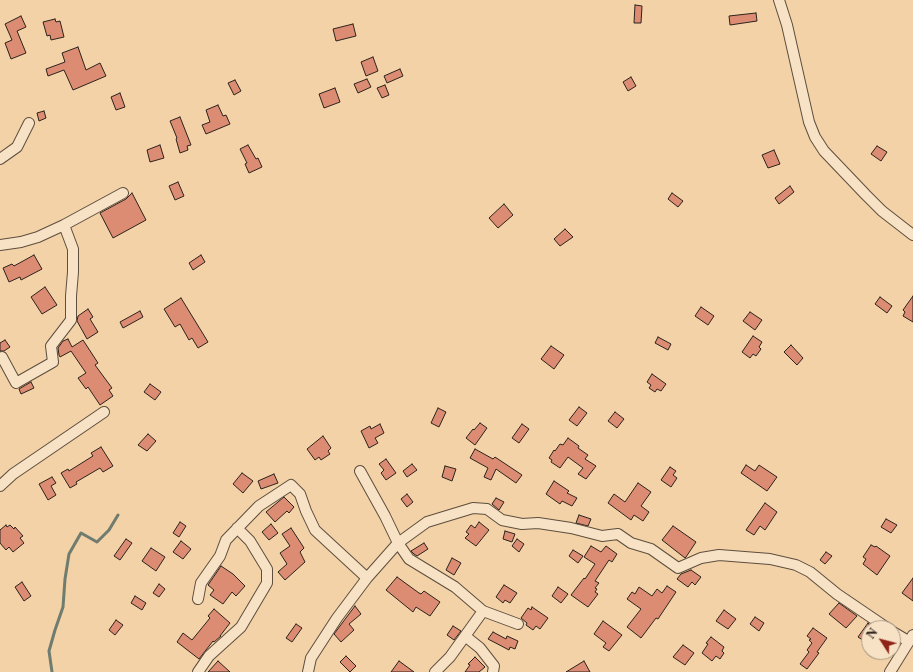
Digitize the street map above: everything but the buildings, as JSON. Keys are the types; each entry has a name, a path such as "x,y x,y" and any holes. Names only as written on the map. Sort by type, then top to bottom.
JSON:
{"street":[{"path":"779,0 787,25 809,122 815,137 824,151 882,211 913,235"},
{"path":"0,159 17,147 29,123"},
{"path":"0,245 21,242 38,237 64,226 123,193"},
{"path":"2,357 16,383 53,362 51,346 71,320 73,249 64,226"},
{"path":"0,486 13,474 104,412"},
{"path":"360,471 386,516 398,543 409,559 455,587 483,611 518,624"},
{"path":"198,598 201,583 220,556 226,540 259,506 291,485 300,494 315,530 367,578"},
{"path":"308,672 311,658 337,618 367,578 398,543 428,522 473,508 487,509 502,520 522,524 538,523 571,528 602,536 618,534 631,543 651,549 678,568 701,558 719,555 770,559 796,565 810,572 875,620"},
{"path":"198,672 209,656 240,627 267,583 268,569 250,541 237,528"},
{"path":"435,672 450,657 483,611"},
{"path":"890,672 911,638 901,635"},
{"path":"466,636 480,648 494,666 493,672"}],"waterway":[{"path":"52,672 49,651 63,607 69,554 81,533 97,542 109,530 118,515"}]}
